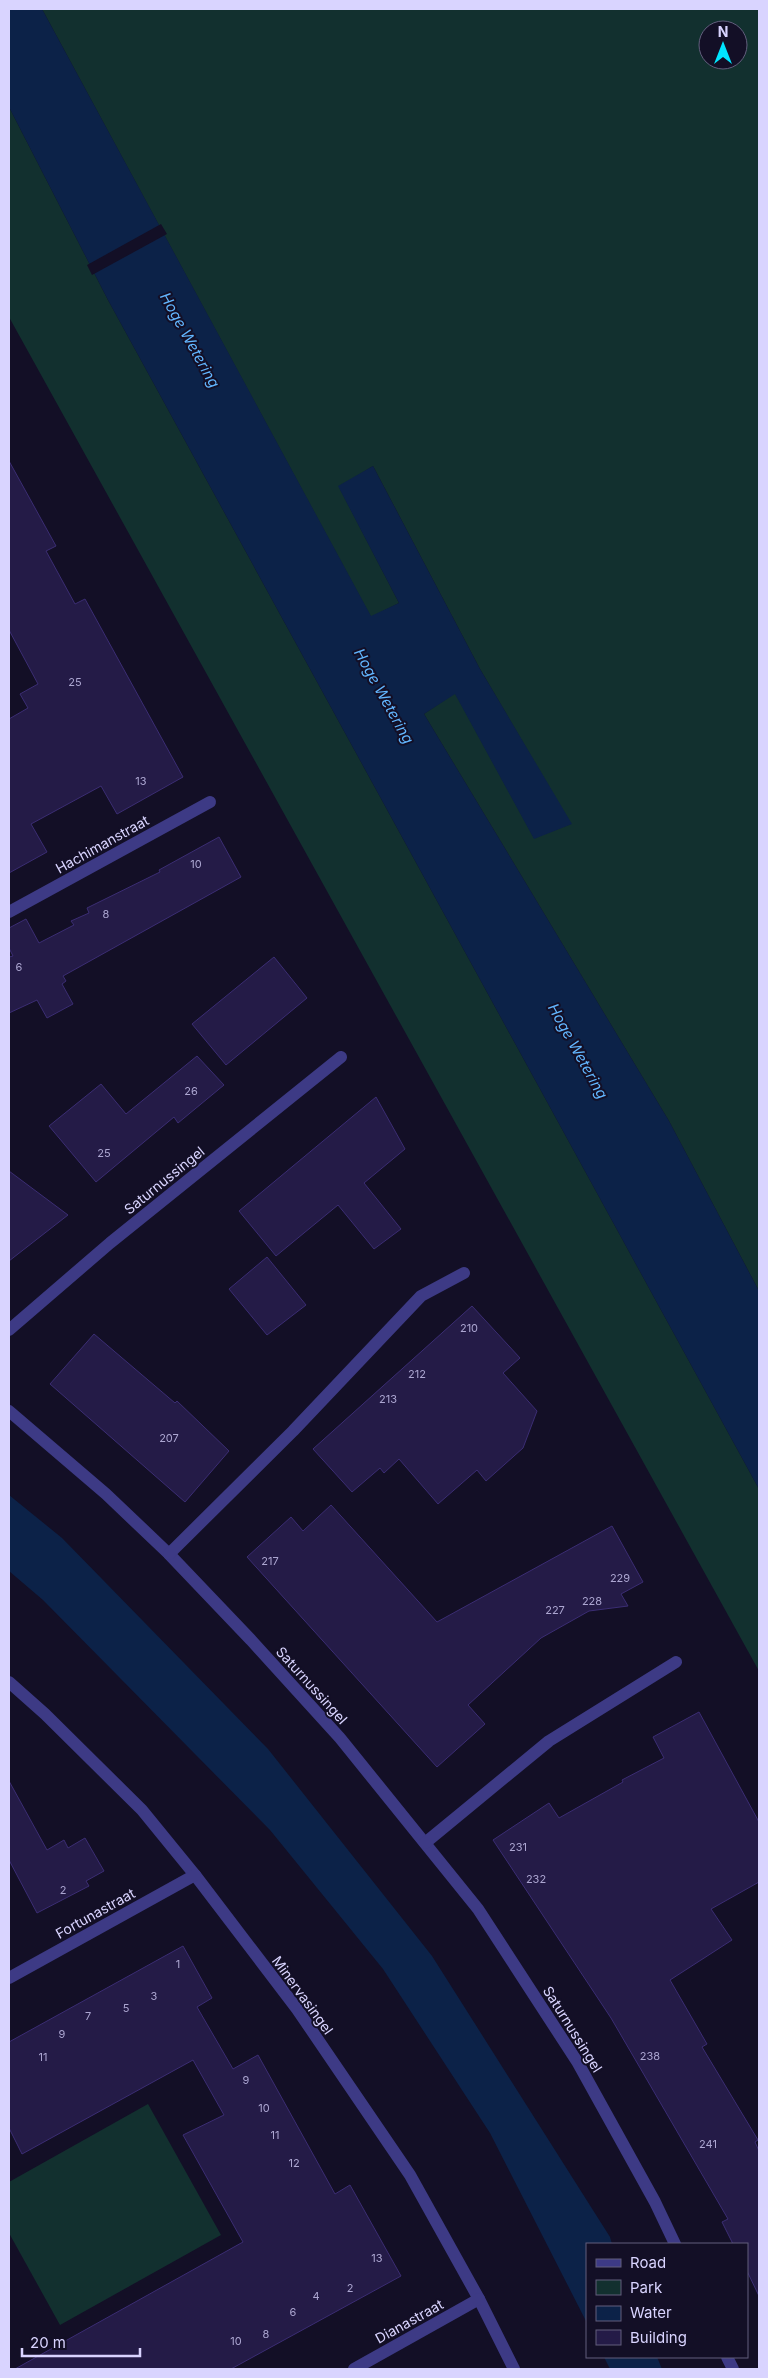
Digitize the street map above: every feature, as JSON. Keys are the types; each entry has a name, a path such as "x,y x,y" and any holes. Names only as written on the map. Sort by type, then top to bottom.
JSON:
{"street":[{"name":"Hachimanstraat","path":"9,912 210,802"},
{"name":"Saturnussingel","path":"9,1330 110,1243 341,1057"},
{"path":"169,1554 293,1431 421,1296 464,1273"},
{"name":"Saturnussingel","path":"9,1411 106,1494 169,1554 340,1738 478,1909 578,2063 655,2202 675,2243"},
{"path":"425,1844 549,1741 676,1662"},
{"name":"Minervasingel","path":"9,1682 45,1714 142,1810 195,1875 297,2009 410,2175 479,2299 514,2369"},
{"name":"Fortunastraat","path":"9,1978 195,1875"},
{"name":"Dianastraat","path":"354,2369 479,2299"}],"green space":[{"path":"42,9 759,9 759,1291 669,1121 424,714 455,693 534,838 571,824 480,669 373,466 339,487 399,603 371,617"},
{"path":"9,107 108,300 759,1489 759,1671 9,317"},
{"path":"148,2104 221,2235 60,2325 9,2233 9,2182"}],"water":[{"name":"Hoge Wetering","path":"9,9 42,9 371,616 399,603 338,486 373,466 480,669 572,824 534,839 455,694 424,714 669,1121 759,1291 759,1489 108,300 9,107"},
{"path":"9,1495 62,1538 268,1749 432,1956 610,2237 612,2243 586,2243 586,2321 490,2133 383,1969 270,1830 43,1600 9,1571"},
{"path":"604,2358 657,2358 662,2369 610,2369"}],"pier":[{"path":"161,224 167,234 92,275 87,265"}],"building":[{"path":"9,461 56,546 46,551 75,604 85,599 183,777 117,814 101,786 31,824 47,852 9,873 9,719 28,708 20,694 38,684 9,630"},
{"path":"219,837 241,877 63,976 66,981 62,984 73,1004 47,1018 37,1000 9,1013 9,957 13,956 9,948 9,928 26,919 39,943 74,925 71,921 89,913 87,908 160,872 159,870"},
{"path":"274,957 307,998 226,1065 192,1024"},
{"path":"197,1056 224,1085 178,1123 174,1117 96,1182 49,1126 101,1084 126,1114"},
{"path":"376,1097 405,1149 364,1183 401,1229 374,1249 338,1205 276,1256 239,1211"},
{"path":"9,1171 68,1215 9,1261"},
{"path":"267,1257 306,1305 267,1335 229,1289"},
{"path":"472,1306 520,1358 503,1373 537,1411 523,1448 486,1481 477,1470 438,1504 399,1459 384,1473 380,1468 352,1492 313,1449"},
{"path":"94,1334 175,1403 177,1401 229,1451 185,1502 50,1384"},
{"path":"331,1505 437,1622 612,1526 643,1582 621,1594 628,1606 589,1611 541,1638 468,1705 485,1724 437,1767 247,1557 291,1517 303,1531"},
{"path":"699,1712 759,1822 759,1882 711,1909 732,1940 670,1980 707,2044 702,2047 758,2140 755,2142 759,2151 759,2296 748,2273 748,2243 732,2243 722,2222 728,2219 611,2018 493,1840 549,1803 559,1818 623,1782 622,1780 664,1758 653,1737"},
{"path":"9,1781 47,1850 64,1840 68,1848 85,1838 104,1871 86,1881 89,1886 37,1913 9,1860"},
{"path":"183,1946 212,1998 197,2007 233,2069 258,2055 335,2194 350,2185 401,2276 231,2369 15,2369 243,2242 183,2135 224,2115 193,2060 22,2154 9,2128 9,2042"}]}
